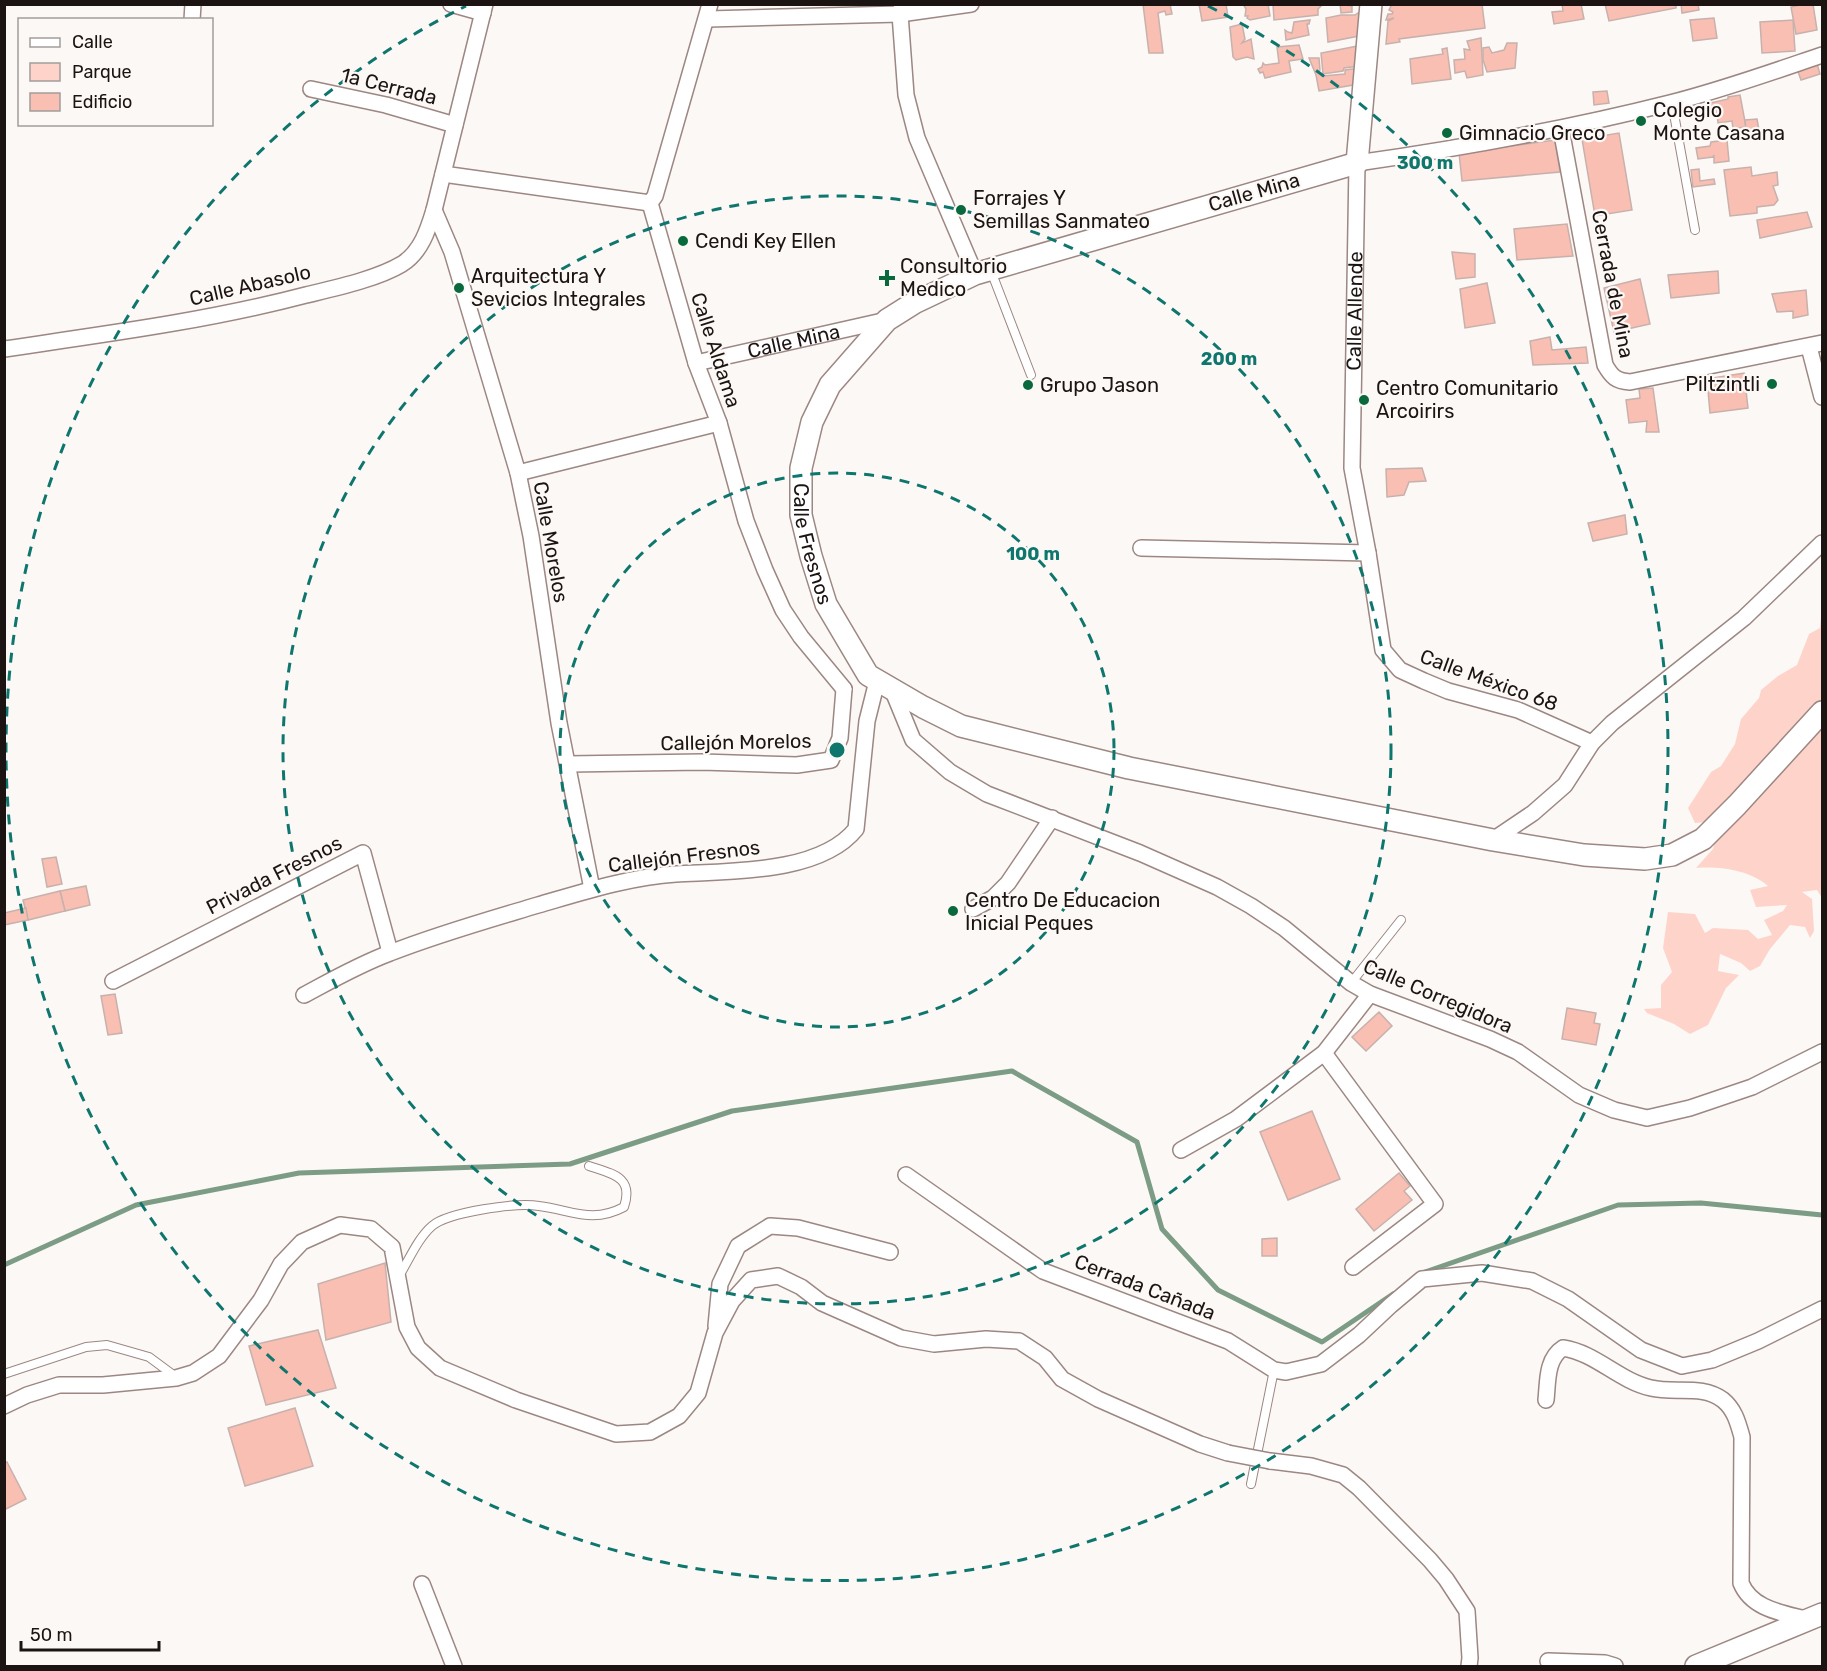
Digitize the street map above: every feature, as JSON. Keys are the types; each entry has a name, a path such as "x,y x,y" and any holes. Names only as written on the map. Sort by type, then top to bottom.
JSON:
{"street":[{"path":"451,4 484,9"},
{"path":"443,174 650,203 655,196 709,12 901,9 971,4"},
{"name":"Calle Allende","path":"1371,4 1357,163 1352,468 1383,650"},
{"name":"Calle Abasolo","path":"4,349 141,329 248,310 357,282 403,263 425,240 484,9"},
{"path":"901,9 906,95 917,138 983,272"},
{"name":"Calle Mina","path":"696,363 887,320 914,303 983,272 1357,163 1440,151 1561,129 1672,103 1822,55"},
{"name":"1a Cerrada","path":"311,89 386,105 455,125"},
{"name":"Cerrada de Mina","path":"1561,129 1605,365 1612,377 1620,382 1630,382 1816,345"},
{"name":"Calle Aldama","path":"650,203 696,363 719,423 746,522 765,570 783,610 801,637 844,689"},
{"name":"Calle Morelos","path":"434,210 452,252 518,473 531,536 559,723 592,889"},
{"name":"Calle Fresnos","path":"879,682 826,604 801,515 801,468 812,422 830,385 887,320"},
{"path":"1816,345 1822,397"},
{"path":"518,473 719,423"},
{"path":"1493,840 1533,813 1565,785 1592,743 1612,723 1744,618 1822,543"},
{"path":"1141,548 1368,553"},
{"name":"Calle México 68","path":"1383,650 1400,670 1424,681 1448,691 1518,710 1592,743"},
{"path":"844,689 879,682 961,726 1129,768 1493,840 1584,855 1645,859 1672,855 1703,839 1822,712"},
{"name":"Calle Corregidora","path":"879,682 913,740 950,772 987,794 1052,818 1217,886 1284,928 1351,983 1370,994 1490,1039 1535,1063 1579,1095 1614,1110 1647,1118 1690,1108 1752,1087 1822,1052"},
{"name":"Callejón Fresnos","path":"304,995 390,952 592,889 672,874 743,872 798,862 834,849 847,841 856,829 867,721 879,682"},
{"name":"Callejón Morelos","path":"568,764 702,762 797,765 831,760 840,738 844,689"},
{"path":"973,909 993,898 1008,883 1052,818"},
{"name":"Privada Fresnos","path":"113,981 363,853 390,952"},
{"path":"1181,1150 1236,1119 1324,1053 1370,994"},
{"path":"1324,1053 1435,1204 1353,1267"},
{"name":"Cerrada Cañada","path":"906,1175 1043,1270 1228,1341 1274,1370"},
{"path":"4,1406 27,1395 59,1385 103,1385 176,1378 193,1373 219,1356 261,1300 281,1264 302,1242 340,1225 371,1229 392,1247 407,1327 418,1348 440,1368 516,1400 616,1434 650,1432 680,1416 698,1393 715,1334 720,1284 738,1246 771,1226 798,1227 890,1252"},
{"path":"1274,1370 1286,1372 1321,1364 1359,1335 1422,1279 1482,1273 1532,1281 1568,1299 1641,1350 1682,1366 1712,1360 1822,1310"},
{"path":"715,1334 732,1301 751,1280 778,1276 801,1287 822,1303 901,1338 934,1344 986,1339 1019,1341 1045,1358 1062,1379 1098,1400 1200,1444 1228,1453 1311,1466 1343,1475 1359,1488 1446,1579 1467,1611 1469,1666"},
{"path":"1546,1400 1549,1368 1556,1353 1563,1348 1579,1350 1634,1383 1654,1389 1707,1391 1723,1400 1736,1414 1742,1437 1741,1583 1745,1593 1766,1608 1816,1617"},
{"path":"422,1584 454,1666"},
{"path":"1696,1666 1816,1617"},
{"path":"1548,1661 1615,1666"}],"lane":[{"path":"1672,103 1695,230"},
{"path":"983,272 1031,375"},
{"path":"1351,983 1401,920"},
{"path":"398,1277 420,1240 433,1225 448,1218 472,1211 505,1207 538,1205 590,1216 609,1215 624,1207 628,1195 625,1184 612,1174 589,1166"},
{"path":"4,1374 86,1347 107,1345 149,1357 176,1378"},
{"path":"1251,1484 1274,1370"}],"green space":[{"path":"1822,605 1822,898 1817,890 1802,892 1812,899 1814,931 1810,938 1805,927 1790,925 1770,949 1760,966 1750,971 1741,963 1720,954 1718,971 1739,975 1726,988 1708,1025 1690,1034 1674,1024 1647,1013 1644,1009 1661,1008 1661,985 1672,972 1663,948 1668,912 1695,914 1705,933 1713,928 1748,930 1758,939 1772,935 1764,920 1783,911 1787,905 1756,907 1750,890 1768,886 1752,876 1724,869 1696,868 1713,849 1720,821 1695,823 1688,808 1711,772 1721,766 1735,744 1741,719 1759,698 1761,690 1778,676 1797,665 1809,634 1820,628"}],"building":[{"path":"1143,4 1170,4 1172,14 1166,15 1165,11 1158,13 1163,53 1149,53"},
{"path":"1199,4 1226,4 1228,17 1202,21"},
{"path":"1243,4 1268,4 1270,16 1250,20 1248,16 1245,16 1246,9"},
{"path":"1273,4 1323,4 1318,9 1318,15 1274,20"},
{"path":"1340,4 1352,6 1352,12 1341,13"},
{"path":"1392,4 1482,4 1485,28 1399,39 1400,42 1386,44 1388,21 1394,18 1386,20 1388,14 1393,12 1389,10"},
{"path":"1562,4 1581,4 1584,19 1554,24 1552,12 1563,11"},
{"path":"1605,4 1676,4 1676,8 1609,21"},
{"path":"1681,4 1698,4 1699,10 1682,13"},
{"path":"1813,4 1817,30 1796,34 1791,7"},
{"path":"1358,13 1361,16 1359,36 1328,42 1326,18"},
{"path":"1714,18 1717,38 1693,41 1690,20"},
{"path":"1310,20 1307,24 1309,35 1286,40 1285,30 1292,33 1294,22"},
{"path":"1793,20 1795,51 1762,53 1760,22"},
{"path":"1242,24 1245,39 1242,43 1251,39 1254,59 1247,57 1236,60 1233,57 1230,27"},
{"path":"1481,38 1483,75 1467,78 1465,71 1455,73 1454,60 1465,59 1464,49 1470,50 1467,41"},
{"path":"1507,43 1517,43 1515,68 1487,72 1483,60 1483,48 1489,47 1492,53 1504,50"},
{"path":"1299,45 1303,59 1289,61 1291,72 1265,78 1263,72 1260,73 1258,69 1263,63 1265,65 1279,63 1277,47"},
{"path":"1358,46 1359,66 1323,74 1321,53"},
{"path":"1447,48 1451,79 1412,84 1410,59 1443,54 1442,49"},
{"path":"1309,58 1319,58 1319,71 1322,76 1345,74 1345,70 1359,68 1359,84 1319,91"},
{"path":"1816,60 1820,74 1801,80 1796,66"},
{"path":"1607,91 1609,103 1594,105 1593,92"},
{"path":"1740,95 1746,127 1733,129 1732,121 1718,123 1717,114 1708,116 1706,104"},
{"path":"1757,119 1759,130 1746,131 1745,120"},
{"path":"1619,133 1632,210 1595,216 1582,139"},
{"path":"1555,140 1560,172 1462,181 1459,153"},
{"path":"1727,140 1729,161 1714,163 1714,155 1698,159 1696,148 1710,146 1711,142"},
{"path":"1751,167 1752,176 1777,172 1778,185 1773,186 1778,200 1774,205 1757,207 1757,213 1730,216 1724,170"},
{"path":"1699,169 1700,181 1714,179 1715,184 1693,187 1691,170"},
{"path":"1807,212 1812,227 1760,238 1757,220"},
{"path":"1567,224 1573,256 1517,260 1514,229"},
{"path":"1452,252 1475,254 1475,277 1456,279"},
{"path":"1718,271 1719,293 1671,298 1668,275"},
{"path":"1640,279 1650,324 1614,332 1604,288"},
{"path":"1487,283 1495,323 1465,328 1460,289"},
{"path":"1806,290 1808,315 1793,318 1793,311 1777,312 1772,294"},
{"path":"1550,337 1552,350 1586,347 1588,363 1533,365 1530,341"},
{"path":"1744,373 1748,408 1710,413 1707,379"},
{"path":"1653,388 1659,432 1646,432 1647,421 1629,423 1626,400 1640,398 1639,389"},
{"path":"1422,468 1426,481 1409,482 1404,495 1387,497 1386,469"},
{"path":"1625,515 1627,534 1593,541 1588,523"},
{"path":"56,857 62,884 47,887 42,859"},
{"path":"86,886 90,905 65,911 60,891"},
{"path":"60,891 65,911 28,920 23,900"},
{"path":"26,908 28,920 4,925 4,913"},
{"path":"115,994 122,1033 108,1035 101,996"},
{"path":"1567,1008 1596,1013 1594,1023 1600,1024 1596,1045 1562,1039"},
{"path":"1379,1012 1392,1026 1366,1051 1352,1037"},
{"path":"1312,1111 1340,1179 1288,1200 1260,1132"},
{"path":"1399,1173 1410,1186 1404,1191 1412,1200 1374,1231 1356,1209"},
{"path":"1277,1238 1277,1256 1262,1256 1262,1239"},
{"path":"385,1263 391,1322 326,1340 318,1284"},
{"path":"318,1330 336,1388 266,1405 249,1346"},
{"path":"295,1408 313,1466 245,1486 228,1428"},
{"path":"7,1462 26,1499 4,1510 4,1463"}],"waterway":[{"path":"4,1265 136,1205 299,1173 570,1164 732,1111 1012,1071 1137,1142 1162,1229 1218,1290 1322,1342 1393,1294"},
{"path":"1425,1272 1618,1205 1701,1203 1822,1215"}],"place":[{"name":"Colegio Monte Casana","path":"1641,121"},
{"name":"Gimnacio Greco","path":"1447,133"},
{"name":"Forrajes Y Semillas Sanmateo","path":"961,210"},
{"name":"Cendi Key Ellen","path":"683,241"},
{"name":"Consultorio Medico","path":"887,278"},
{"name":"Arquitectura Y Sevicios Integrales","path":"459,288"},
{"name":"Piltzintli","path":"1772,384"},
{"name":"Grupo Jason","path":"1028,385"},
{"name":"Centro Comunitario Arcoirirs","path":"1364,400"},
{"name":"Centro De Educacion Inicial Peques","path":"953,911"}]}
